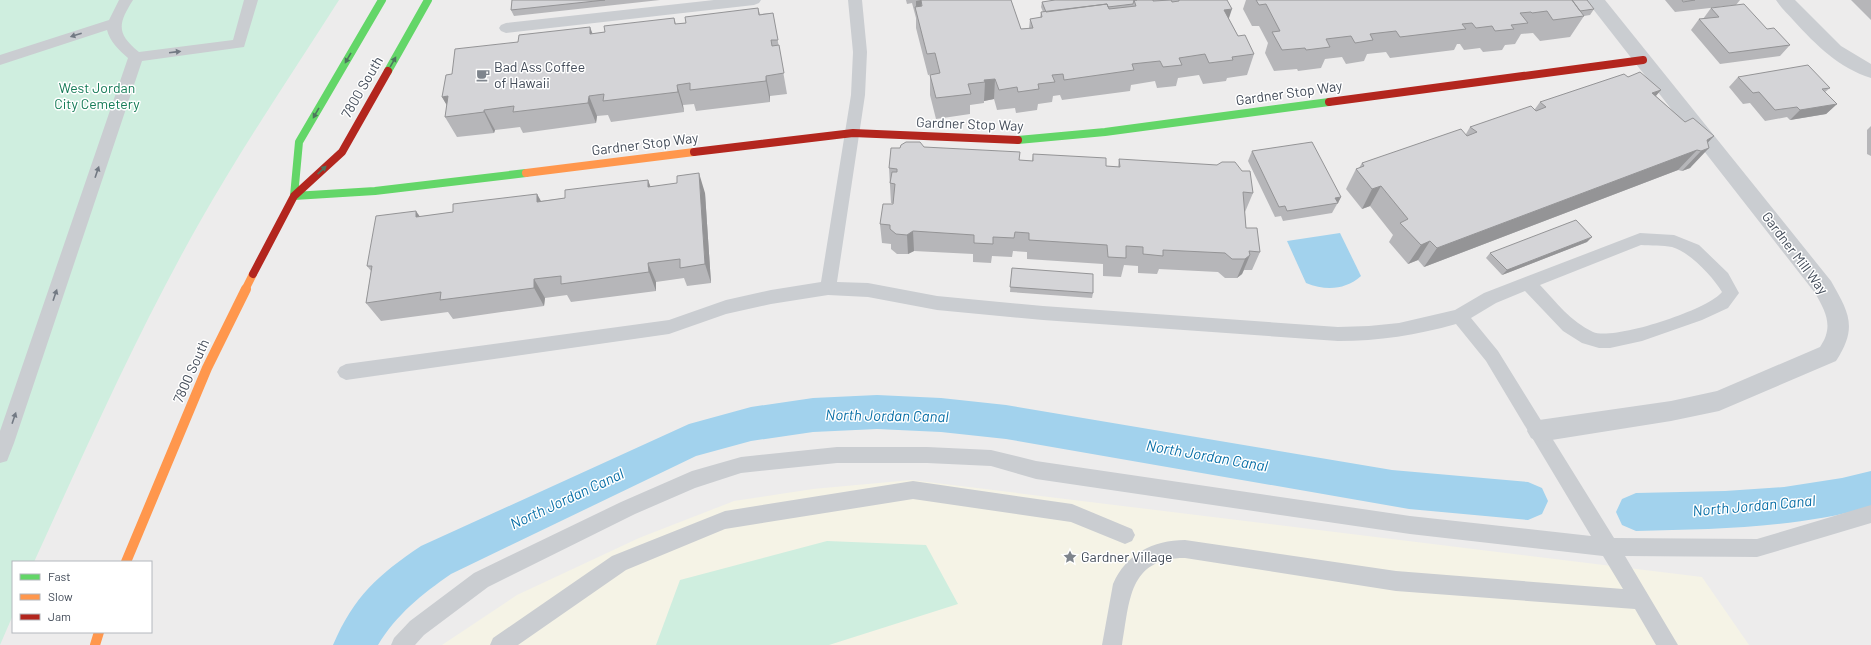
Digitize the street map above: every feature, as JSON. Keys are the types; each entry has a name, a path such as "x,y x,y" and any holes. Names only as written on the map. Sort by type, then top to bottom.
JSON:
{"street":[{"name":"7800 South","path":"294,196 299,142 382,0"},
{"name":"7800 South","path":"126,561 207,368 240,299 294,196 342,152 428,0"},
{"name":"Gardner Mill Way","path":"1538,431 1671,411 1720,401 1828,354 1835,345 1839,333 1840,321 1833,304 1823,287 1595,0"},
{"path":"1784,0 1832,48 1848,61 1870,71"},
{"name":"Gardner Stop Way","path":"294,196 375,191 853,133 1006,141 1030,140 1113,131 1643,60"},
{"path":"95,645 99,633"}],"lane":[{"path":"126,0 113,23 114,34 118,41 136,57 239,44 251,0"},
{"path":"506,28 754,0"},
{"path":"828,288 858,95 860,52 855,0"},
{"path":"0,60 113,23"},
{"path":"0,455 136,57"},
{"path":"346,372 669,327 726,307 771,297 828,288 868,290 937,303 1043,313 1338,334 1383,333 1435,324 1460,316 1490,298 1529,284 1640,239 1657,238 1674,241 1693,250 1722,278 1731,293 1722,303 1657,331 1621,339 1599,341 1580,333 1561,318 1529,284"},
{"path":"1460,316 1492,356 1668,645"},
{"path":"401,645 417,628 481,580 628,508 692,480 741,465 837,455 927,455 991,458 1036,470 1410,525 1608,547 1757,548 1871,514"},
{"path":"500,645 619,563 725,520 913,490 1072,513 1126,535"},
{"path":"1112,645 1124,584 1131,573 1144,559 1169,549 1185,549 1396,581 1640,600"}],"shaded area":[{"name":"Gardner Village","path":"911,480 1702,577 1749,645 442,645 517,595 639,538 734,501 813,489"}],"green space":[{"name":"West Jordan City Cemetery","path":"0,0 339,0 225,179 172,272 124,368 34,561 12,561 12,617 0,645"},
{"path":"827,541 926,545 958,604 829,645 656,645 680,580"}],"water":[{"path":"1340,233 1361,276 1355,281 1335,288 1313,286 1306,283 1287,241"}],"building":[{"path":"512,0 605,0 511,10"},
{"path":"921,0 1011,0 1021,29 1033,28 1030,19 1042,17 1041,12 1107,4 1109,9 1136,6 1134,0 1171,0 1172,2 1179,0 1227,0 1232,9 1224,10 1238,36 1245,35 1254,54 1232,57 1233,60 1209,63 1205,54 1179,58 1182,65 1163,67 1160,61 1132,64 1134,70 1064,80 1063,74 1052,75 1055,82 1038,84 1039,89 1018,92 1017,87 999,90 995,79 984,80 985,82 968,84 971,94 936,98 930,75 940,73 935,53 927,54 915,7 922,6"},
{"path":"1055,0 1134,0 1133,4 1108,7 1107,4 1046,12 1042,2"},
{"path":"1256,0 1572,0 1584,16 1553,20 1547,11 1520,13 1528,23 1511,25 1514,29 1495,31 1492,26 1476,28 1472,23 1462,24 1466,29 1400,37 1396,31 1370,34 1373,40 1355,43 1351,36 1326,39 1330,47 1306,50 1305,48 1282,50 1272,32 1280,31 1266,4 1259,5"},
{"path":"1572,0 1587,0 1594,9 1580,11"},
{"path":"1682,0 1695,0 1683,2"},
{"path":"1744,4 1767,29 1774,28 1790,45 1729,53 1699,19 1719,17 1711,8"},
{"path":"758,8 759,15 773,13 778,40 771,40 772,46 779,45 784,73 766,76 766,81 690,90 690,83 677,85 678,92 603,101 604,94 589,96 588,103 513,112 514,106 484,110 484,112 445,117 448,96 442,97 446,75 452,74 455,49 518,42 519,35 590,27 590,34 605,32 604,26 674,18 675,24 686,23 685,17"},
{"path":"1808,65 1830,88 1822,89 1837,104 1800,110 1797,107 1775,110 1759,92 1753,93 1738,77"},
{"path":"1640,72 1661,90 1652,93 1685,122 1693,118 1714,136 1707,140 1709,148 1701,151 1697,150 1437,248 1430,241 1421,245 1400,223 1408,219 1381,186 1372,189 1356,169 1364,166 1362,163 1461,129 1467,136 1477,132 1470,127 1531,106 1536,111 1546,107 1540,102 1624,74 1628,77"},
{"path":"906,142 920,142 924,147 1020,152 1019,160 1033,161 1033,154 1106,158 1106,166 1120,167 1119,159 1217,165 1222,162 1235,162 1242,171 1250,171 1253,193 1243,192 1246,228 1257,228 1260,252 1249,251 1250,255 1245,259 1232,259 1225,253 1163,250 1163,256 1143,254 1143,247 1126,246 1126,258 1108,257 1107,245 1029,240 1029,233 1015,232 1014,238 993,237 993,244 974,243 974,235 913,231 907,235 896,234 890,229 890,225 880,224 883,204 893,204 895,184 890,183 892,172 897,172 897,169 889,168 891,148 900,148 901,145"},
{"path":"1312,142 1341,197 1335,198 1338,203 1287,211 1285,206 1279,207 1252,151"},
{"path":"699,173 705,264 680,268 680,259 648,263 649,272 561,284 561,276 534,279 534,288 440,300 441,292 366,303 372,266 367,266 376,216 416,211 416,217 453,212 453,204 537,194 537,202 565,198 565,190 648,180 648,187 677,183 677,176"},
{"path":"1576,220 1592,237 1507,270 1490,253"},
{"path":"1012,268 1093,274 1093,293 1010,287"}],"waterway":[{"name":"North Jordan Canal","path":"355,645 362,631 379,606 399,587 436,560 689,441 751,424 813,415 877,412 941,415 1006,422 1392,488 1528,501"},
{"name":"North Jordan Canal","path":"1636,512 1725,510 1784,506 1842,497 1871,489"}],"traffic: fast":[{"path":"294,196 299,142 382,0"},
{"path":"388,71 428,0"},
{"path":"1018,140 1105,132 1329,102"},
{"path":"294,196 375,191 526,173"}],"traffic: slow":[{"path":"526,173 694,152"},
{"path":"126,561 207,368 253,274"},
{"path":"95,645 99,633"}],"traffic: jam":[{"path":"1329,102 1643,60"},
{"path":"253,274 294,196 342,152 388,71"},
{"path":"694,152 853,133 1018,140"}],"place":[{"name":"Bad Ass Coffee of Hawaii","path":"483,75"},
{"name":"Gardner Village","path":"1070,557"}]}
